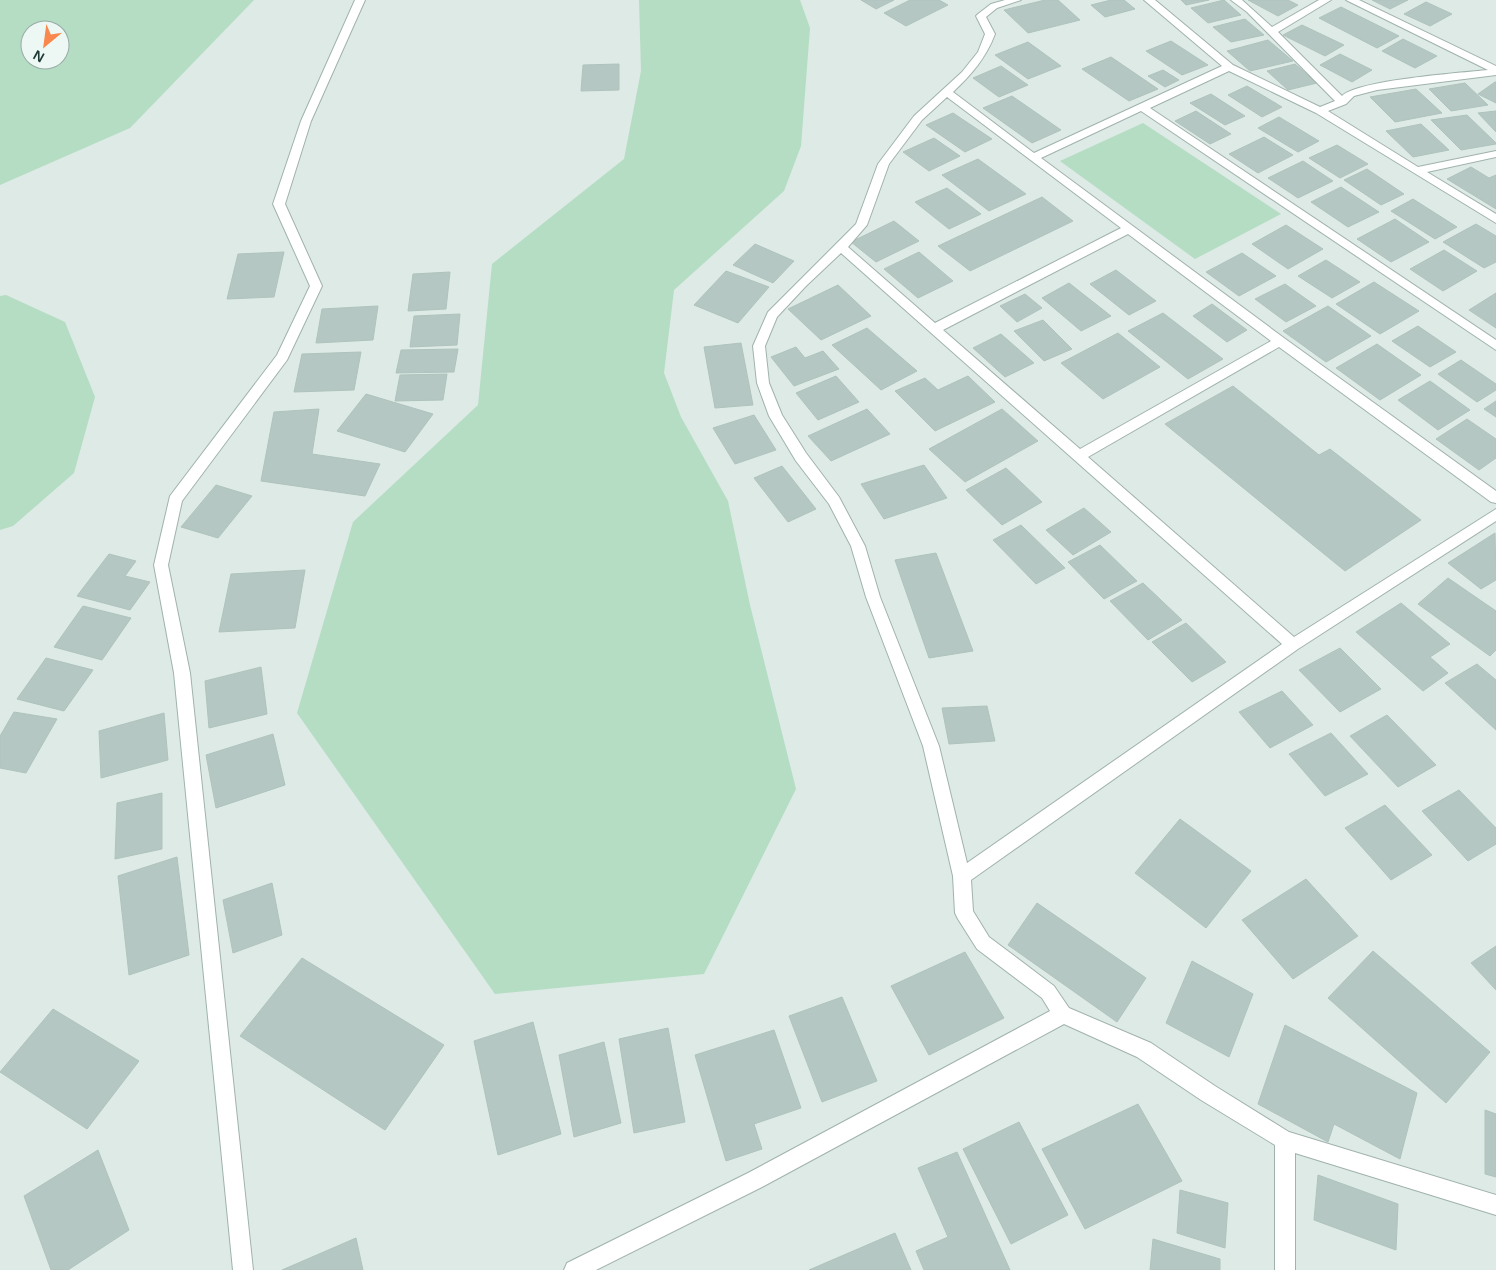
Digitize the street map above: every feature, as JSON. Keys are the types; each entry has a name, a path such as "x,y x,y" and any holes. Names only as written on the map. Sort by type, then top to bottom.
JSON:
{"lane":[{"path":"243,1270 182,673 161,565 175,500 283,357 316,286 279,204 306,121 360,0"},
{"path":"1016,0 994,6 981,16 990,34 983,52 966,74 918,118 884,164 861,225 772,315 759,346 763,383 776,416 801,457 834,501 858,546 873,597 931,746 962,876 964,913 983,943 1048,992 1063,1014 1144,1050 1208,1093 1286,1140 1496,1205"},
{"path":"1149,0 1229,67 1320,111 1496,219"},
{"path":"1236,0 1250,10 1272,31 1342,102"},
{"path":"1272,31 1326,0"},
{"path":"1351,0 1496,71"},
{"path":"1034,157 1229,67"},
{"path":"1320,111 1342,102 1350,94 1376,87 1496,71"},
{"path":"946,92 1280,341 1496,498"},
{"path":"1142,107 1496,346"},
{"path":"1418,170 1496,154"},
{"path":"934,329 1130,228"},
{"path":"841,247 1293,645"},
{"path":"1079,456 1280,341"},
{"path":"962,876 1293,645 1496,514"},
{"path":"574,1270 755,1180 1063,1014"},
{"path":"1285,1270 1286,1140"}],"green space":[{"path":"0,0 254,0 130,128 0,185"},
{"path":"639,0 800,0 810,28 801,146 784,191 674,290 664,373 681,417 728,501 750,605 796,789 704,974 495,994 297,713 353,522 478,405 492,264 624,159 641,71"},
{"path":"1143,123 1281,214 1195,259 1060,161"},
{"path":"6,295 65,322 95,397 74,473 13,526 0,530 0,296"}],"building":[{"path":"861,0 894,0 876,9"},
{"path":"910,0 939,0 948,5 906,26 884,13"},
{"path":"1045,0 1058,0 1080,20 1028,33 1004,10"},
{"path":"1111,0 1124,0 1135,9 1105,17 1091,5"},
{"path":"1181,0 1209,0 1186,5"},
{"path":"1224,0 1241,15 1208,23 1191,8"},
{"path":"1248,0 1288,0 1298,5 1278,16"},
{"path":"1372,0 1408,0 1390,9"},
{"path":"1426,2 1452,14 1430,26 1404,14"},
{"path":"1341,7 1399,36 1377,48 1319,18"},
{"path":"1245,19 1264,35 1231,42 1213,27"},
{"path":"1302,25 1344,45 1325,56 1283,35"},
{"path":"1403,39 1437,56 1415,68 1382,51"},
{"path":"1268,40 1293,61 1250,71 1227,51"},
{"path":"1171,41 1208,65 1182,75 1146,51"},
{"path":"1028,42 1061,66 1028,79 995,55"},
{"path":"1340,54 1372,70 1352,82 1320,65"},
{"path":"1111,57 1158,89 1129,101 1082,69"},
{"path":"619,64 619,90 581,91 583,65"},
{"path":"1295,64 1317,83 1288,90 1267,71"},
{"path":"1001,66 1028,85 999,97 973,78"},
{"path":"1163,70 1179,80 1165,87 1148,76"},
{"path":"1496,82 1496,103 1478,94"},
{"path":"1465,83 1488,105 1451,111 1429,89"},
{"path":"1247,86 1282,107 1262,117 1228,95"},
{"path":"1416,89 1442,113 1395,122 1370,97"},
{"path":"1211,94 1245,116 1225,125 1190,103"},
{"path":"1012,96 1061,130 1032,143 983,108"},
{"path":"1196,111 1231,134 1210,144 1175,121"},
{"path":"1496,111 1496,132 1478,113"},
{"path":"953,113 992,139 965,152 926,125"},
{"path":"1467,115 1496,144 1461,150 1431,120"},
{"path":"1279,117 1319,141 1298,152 1258,128"},
{"path":"1421,124 1449,150 1413,157 1386,131"},
{"path":"1264,137 1293,155 1258,173 1229,154"},
{"path":"934,138 960,156 929,171 903,152"},
{"path":"1337,145 1368,164 1340,178 1309,158"},
{"path":"978,159 1026,194 989,211 942,175"},
{"path":"1303,161 1333,181 1298,198 1268,178"},
{"path":"1471,167 1489,178 1496,175 1496,209 1447,179"},
{"path":"1367,169 1404,194 1381,205 1344,180"},
{"path":"1341,187 1379,212 1348,227 1311,202"},
{"path":"947,188 981,214 949,229 915,202"},
{"path":"1042,197 1073,221 970,271 938,246"},
{"path":"1413,199 1457,227 1435,239 1391,211"},
{"path":"1395,219 1429,242 1391,262 1357,239"},
{"path":"894,221 919,241 876,262 851,242"},
{"path":"1476,224 1496,236 1496,262 1484,268 1443,242"},
{"path":"1286,225 1323,249 1288,269 1252,244"},
{"path":"755,244 794,261 773,283 733,265"},
{"path":"1444,250 1477,271 1443,291 1410,269"},
{"path":"284,252 274,297 227,299 238,254"},
{"path":"919,252 953,281 918,298 884,269"},
{"path":"1242,253 1276,276 1239,296 1206,272"},
{"path":"1326,260 1360,282 1332,298 1298,276"},
{"path":"1116,270 1156,301 1129,315 1090,284"},
{"path":"726,271 769,287 738,323 694,305"},
{"path":"450,272 446,309 408,311 413,274"},
{"path":"1374,282 1419,311 1380,334 1336,304"},
{"path":"1069,283 1111,316 1081,331 1042,298"},
{"path":"1285,284 1316,306 1286,322 1255,299"},
{"path":"838,285 871,316 821,340 788,309"},
{"path":"1496,293 1496,328 1469,310"},
{"path":"1025,294 1042,308 1017,322 1000,306"},
{"path":"1212,304 1247,330 1227,342 1193,316"},
{"path":"378,306 373,340 316,343 322,309"},
{"path":"1328,306 1371,336 1326,362 1283,331"},
{"path":"1163,313 1223,359 1188,379 1128,331"},
{"path":"460,314 457,345 410,347 414,316"},
{"path":"1043,320 1072,349 1044,361 1014,331"},
{"path":"1418,326 1456,352 1430,367 1392,341"},
{"path":"867,328 917,371 881,390 832,345"},
{"path":"1118,333 1160,367 1103,399 1061,363"},
{"path":"1001,334 1034,363 1005,377 973,348"},
{"path":"741,343 753,405 715,408 704,347"},
{"path":"1377,344 1421,375 1380,400 1336,368"},
{"path":"796,347 805,358 823,351 839,369 794,386 771,357"},
{"path":"458,349 454,372 396,373 401,350"},
{"path":"361,352 354,390 294,392 302,354"},
{"path":"1461,360 1496,384 1496,390 1477,402 1438,374"},
{"path":"447,374 443,400 395,401 400,375"},
{"path":"836,376 859,402 818,420 796,393"},
{"path":"968,376 995,402 935,431 895,391 925,378 938,390"},
{"path":"1430,381 1470,410 1438,430 1398,400"},
{"path":"1233,386 1319,455 1330,449 1421,520 1345,571 1165,424"},
{"path":"366,394 433,414 405,452 337,431"},
{"path":"1496,401 1496,417 1484,409"},
{"path":"319,409 312,454 380,464 365,496 261,481 274,412"},
{"path":"867,409 890,434 831,461 808,436"},
{"path":"1002,409 1038,441 965,482 929,449"},
{"path":"754,415 776,450 735,464 713,428"},
{"path":"1467,419 1496,439 1496,458 1479,470 1436,439"},
{"path":"924,465 947,498 884,519 861,484"},
{"path":"782,466 816,509 788,522 754,478"},
{"path":"1006,468 1042,502 1002,525 966,490"},
{"path":"216,485 252,496 218,538 181,527"},
{"path":"1084,508 1111,532 1073,555 1046,530"},
{"path":"1021,525 1065,568 1036,584 993,540"},
{"path":"1495,533 1496,580 1481,589 1448,563"},
{"path":"1100,545 1137,581 1104,599 1068,562"},
{"path":"936,553 973,651 929,658 895,560"},
{"path":"109,554 136,561 125,576 150,582 130,610 77,596"},
{"path":"305,570 295,628 219,632 231,574"},
{"path":"1448,578 1496,611 1496,650 1490,656 1418,604"},
{"path":"1143,583 1182,620 1148,640 1110,601"},
{"path":"1401,603 1450,644 1430,657 1448,673 1423,691 1356,632"},
{"path":"83,606 131,618 102,660 54,647"},
{"path":"1186,623 1226,662 1192,682 1152,642"},
{"path":"1340,648 1381,689 1340,712 1299,670"},
{"path":"46,658 93,670 64,711 17,699"},
{"path":"1477,664 1496,680 1496,730 1445,683"},
{"path":"261,667 267,714 209,728 205,681"},
{"path":"1282,691 1313,725 1270,748 1239,712"},
{"path":"987,706 995,741 949,744 942,708"},
{"path":"14,712 57,719 26,773 0,768 0,736"},
{"path":"164,713 168,760 101,778 99,731"},
{"path":"1387,715 1436,765 1398,787 1350,736"},
{"path":"1331,733 1368,774 1325,796 1289,754"},
{"path":"273,734 285,785 216,808 206,755"},
{"path":"1459,790 1496,828 1496,844 1468,861 1422,811"},
{"path":"162,793 162,849 115,859 117,803"},
{"path":"1385,805 1432,855 1391,880 1345,828"},
{"path":"1180,819 1251,871 1206,928 1135,873"},
{"path":"177,857 189,955 129,975 118,876"},
{"path":"1306,879 1358,936 1293,979 1242,920"},
{"path":"272,883 282,935 233,953 223,900"},
{"path":"1037,903 1146,978 1117,1022 1008,945"},
{"path":"1496,946 1496,990 1471,963"},
{"path":"1373,951 1490,1052 1446,1103 1328,998"},
{"path":"965,952 1004,1018 929,1055 891,986"},
{"path":"302,958 444,1045 385,1130 240,1036"},
{"path":"1192,961 1253,994 1229,1057 1166,1023"},
{"path":"842,997 877,1081 822,1102 789,1016"},
{"path":"53,1009 139,1061 87,1129 0,1072"},
{"path":"533,1022 561,1134 498,1155 474,1041"},
{"path":"1285,1025 1417,1093 1400,1159 1334,1124 1328,1142 1258,1104"},
{"path":"668,1028 685,1122 634,1133 619,1039"},
{"path":"774,1030 801,1108 754,1124 762,1149 726,1161 695,1055"},
{"path":"604,1042 621,1123 574,1137 559,1055"},
{"path":"1138,1104 1182,1181 1085,1229 1042,1149"},
{"path":"1485,1110 1496,1114 1496,1177 1485,1174"},
{"path":"1019,1122 1068,1215 1011,1244 963,1149"},
{"path":"98,1150 129,1230 68,1270 51,1270 24,1196"},
{"path":"957,1152 1010,1270 924,1270 916,1251 948,1237 918,1168"},
{"path":"1318,1175 1398,1204 1396,1250 1314,1220"},
{"path":"1180,1190 1228,1203 1225,1248 1177,1233"},
{"path":"895,1233 911,1270 809,1270"},
{"path":"356,1238 363,1270 282,1270"},
{"path":"1153,1239 1220,1259 1220,1270 1150,1270"}]}
